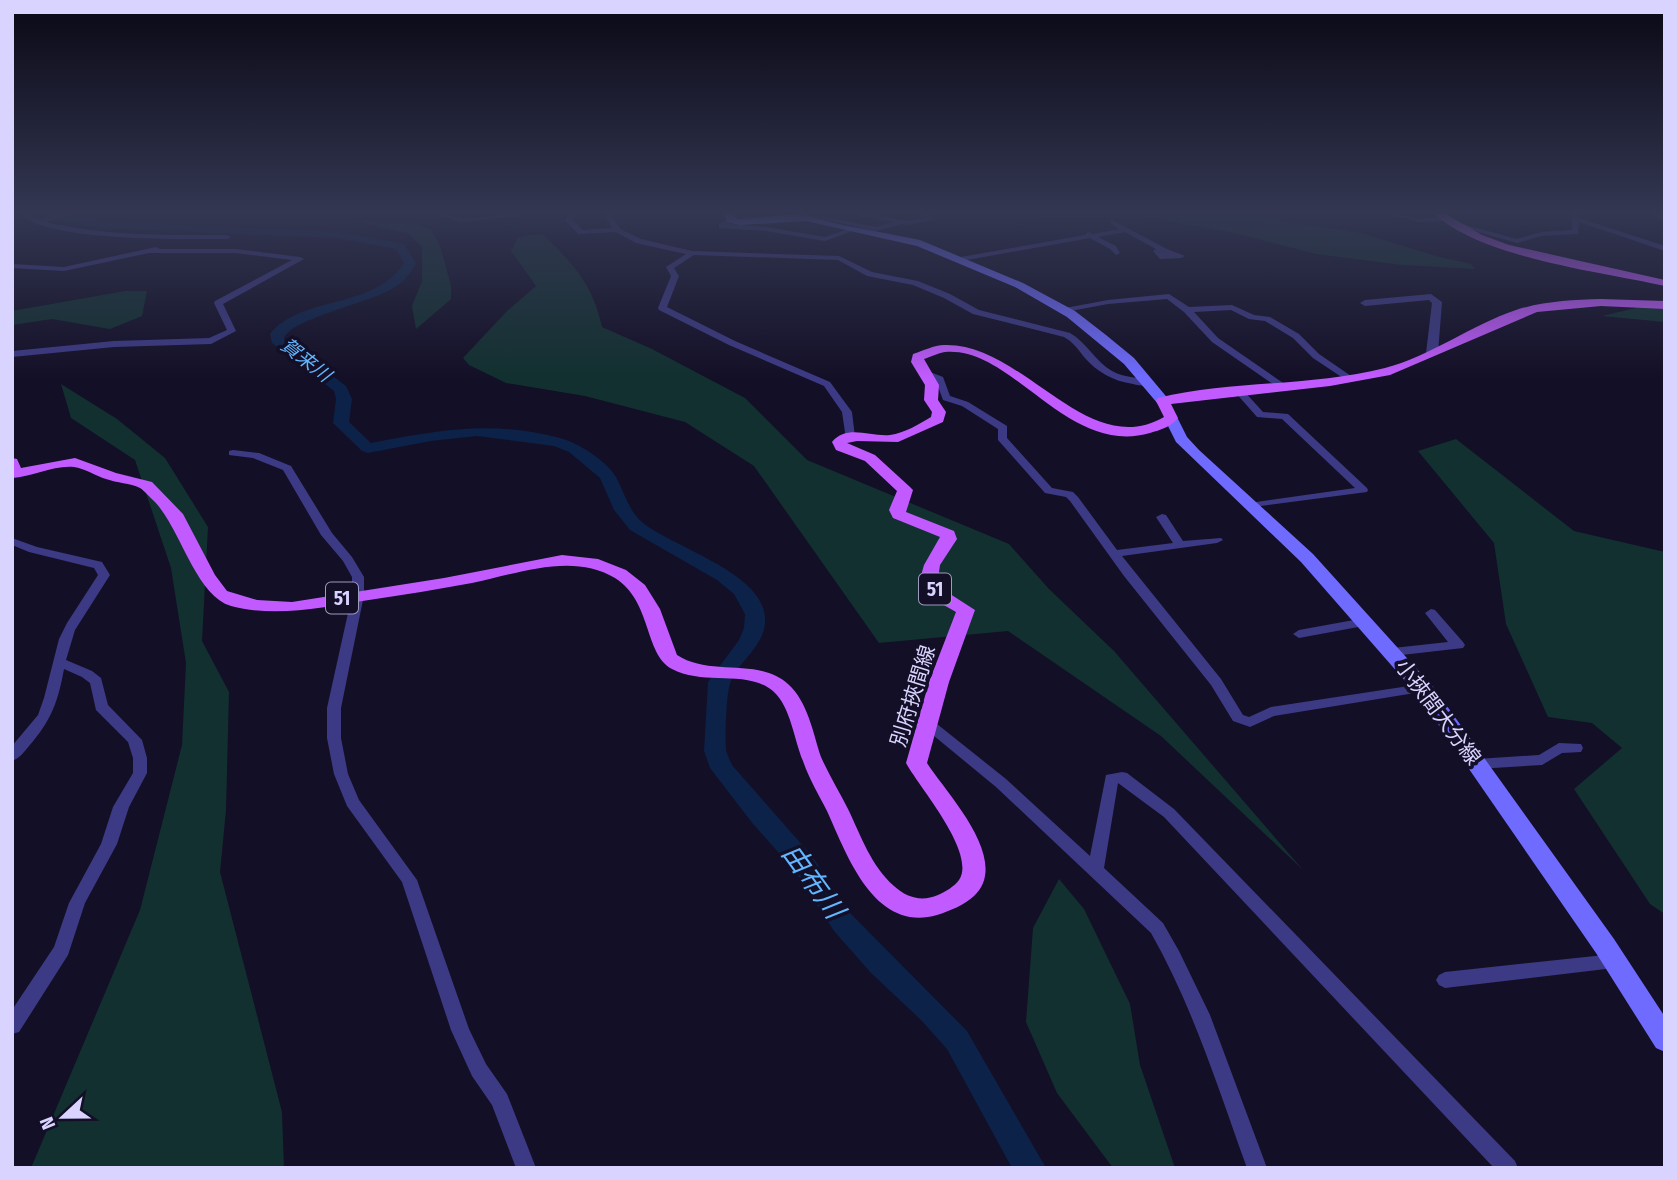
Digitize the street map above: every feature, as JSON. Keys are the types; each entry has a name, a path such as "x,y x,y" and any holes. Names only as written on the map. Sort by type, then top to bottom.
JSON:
{"main road":[{"name":"小挾間大分線","path":"982,269 1065,310 1129,361 1150,383 1181,439 1307,558 1393,652 1477,764 1614,961 1665,1040"},
{"path":"1602,269 1665,283"},
{"path":"850,437 893,439 936,420 939,412 931,400 932,385 916,361 920,355 936,349 961,349 1033,386 1089,424 1127,433 1162,424 1167,410 1199,394 1349,379 1398,368 1535,308 1578,304 1665,305"},
{"name":"別府挾間線","path":"13,472 75,462 111,476 147,485 175,514 207,576 221,595 234,601 292,607 444,583 562,560 592,562 620,574 639,589 651,609 669,658 688,669 768,679 785,692 814,765 868,874 886,895 904,905 930,908 961,895 969,885 975,867 969,841 958,821 925,782 916,763 939,682 966,610 941,596 929,579 932,565 945,548 948,534 899,515 897,510 905,490 870,458 839,444 840,440 850,437"}],"street":[{"path":"12,354 114,344 211,341 232,331 218,303 281,269"},
{"path":"671,269 676,276 662,308 743,348 827,384 846,412 850,437"},
{"path":"860,269 870,274 915,283 976,312 1067,335 1075,339 1101,371 1111,377 1129,382 1150,383"},
{"path":"1065,310 1108,302 1168,296 1187,310 1215,340 1283,387"},
{"path":"1365,303 1432,297 1437,302 1432,353"},
{"path":"1187,310 1232,307 1252,317 1267,319 1296,336 1317,356 1349,379"},
{"path":"925,373 937,377 943,383 946,398 965,404 1003,428 1002,438 1049,491 1069,494 1216,682 1238,718 1250,722 1271,712 1422,688"},
{"path":"1240,392 1260,415 1285,416 1363,490 1250,506"},
{"path":"233,453 255,455 286,468 327,536 348,560 358,578 358,595 334,708 334,738 341,774 352,802 409,880 460,1030 479,1070 500,1100 526,1168"},
{"path":"1161,517 1180,545"},
{"path":"1114,554 1217,540"},
{"path":"12,541 33,550 99,565 103,575 69,629 60,651 60,663 47,710 39,725 12,756"},
{"path":"1393,652 1458,645 1431,613"},
{"path":"1298,634 1365,622"},
{"path":"12,1026 62,950 77,903 109,844 121,807 140,773 140,758 135,740 101,707 96,681 87,674 60,663"},
{"path":"927,723 1001,783 1157,928 1175,957 1215,1053 1257,1168"},
{"path":"1477,764 1542,760 1559,748 1576,748"},
{"path":"1095,872 1111,779 1122,777 1169,813 1507,1168"},
{"path":"1444,981 1614,961"}],"green space":[{"path":"422,269 447,269 451,299 416,329 412,306 422,281"},
{"path":"524,269 575,269 593,298 602,327 652,349 745,398 807,460 1009,544 1049,589 1114,651 1303,870 1161,736 1008,631 879,643 754,466 685,422 585,396 506,383 469,365 463,358 507,311 536,286"},
{"path":"125,291 147,291 142,316 110,329 52,319 12,325 12,311"},
{"path":"1665,301 1665,322 1602,316"},
{"path":"61,384 117,419 165,458 208,527 202,641 229,692 226,810 220,872 282,1112 284,1168 31,1168 140,910 182,745 186,663 171,568 135,460 71,418"},
{"path":"1456,439 1574,531 1665,552 1665,914 1650,904 1574,789 1622,748 1592,723 1548,717 1506,624 1494,543 1418,451"},
{"path":"1059,879 1084,909 1130,1004 1140,1065 1175,1168 1113,1168 1057,1093 1026,1022 1033,928"}],"waterway":[{"name":"賀来川","path":"406,269 390,285 374,294 286,325 277,334 277,340 341,389 344,399 341,423 368,448 431,436 477,431 523,435 558,442 575,449 607,476 623,510 636,526 724,576 742,591 755,614 754,628 749,641 719,682 715,751 722,768 803,863 843,923 957,1040 1030,1168"}],"water label":[{"name":"由布川","path":"813,881"}]}
